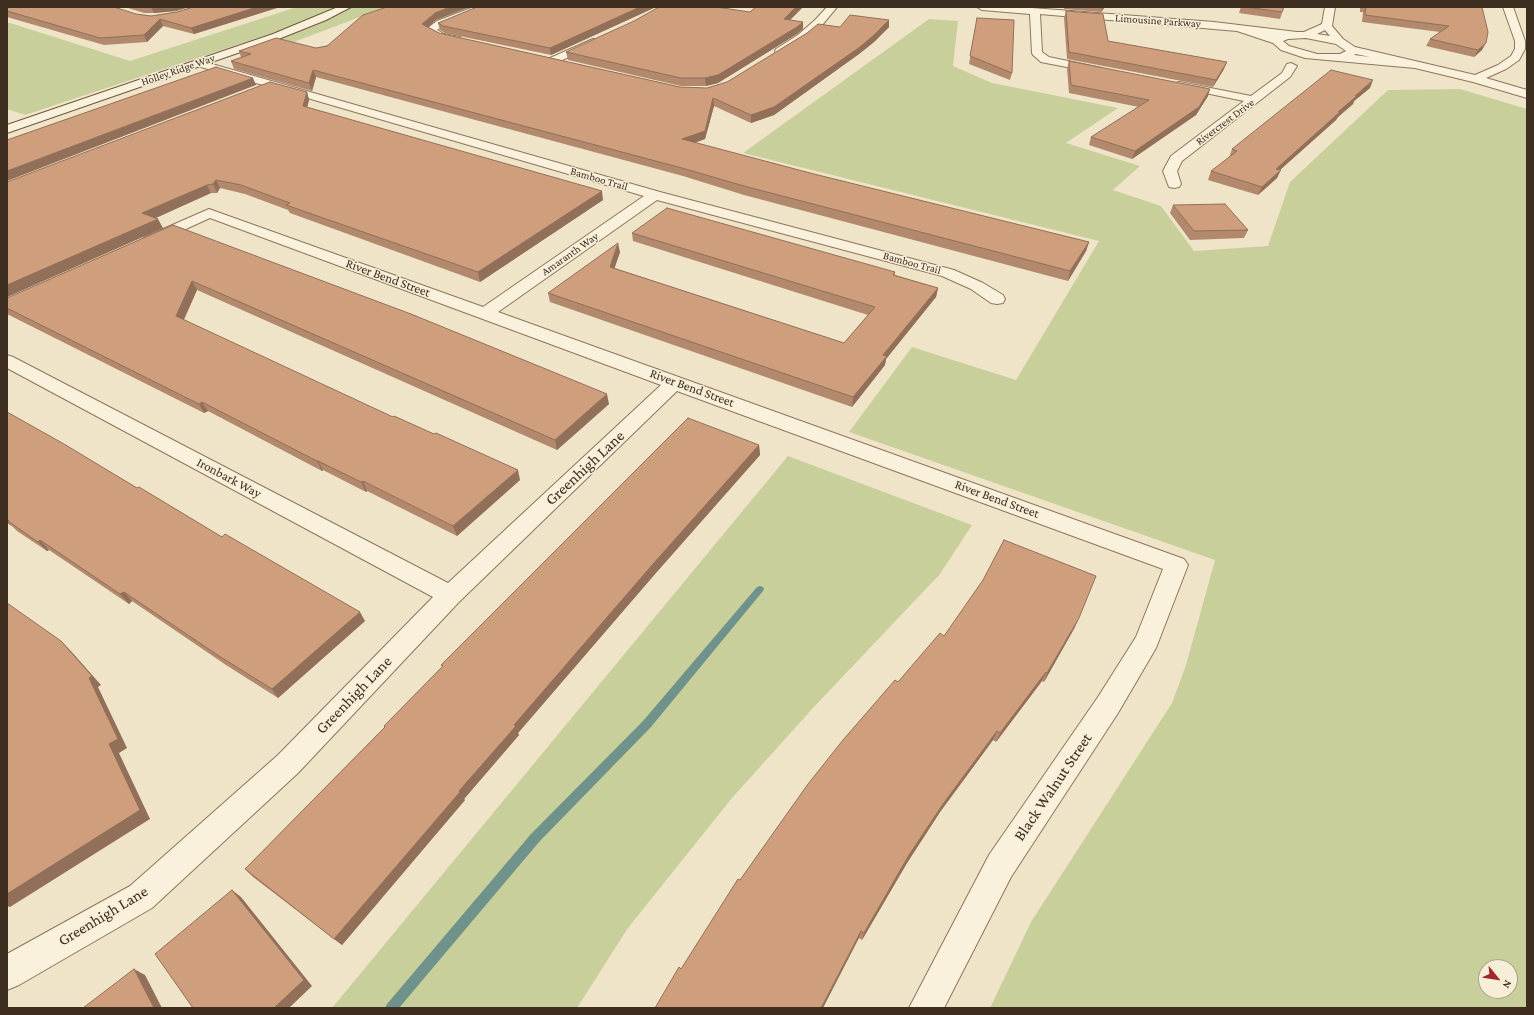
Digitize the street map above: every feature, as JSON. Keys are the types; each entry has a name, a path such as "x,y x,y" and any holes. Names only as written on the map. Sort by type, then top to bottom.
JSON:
{"street":[{"name":"Holley Ridge Way","path":"7,128 300,28 346,7"},
{"path":"463,41 441,36 430,30 441,23 483,7"},
{"path":"769,57 802,37 819,22 832,7"},
{"name":"Limousine Parkway","path":"982,7 1214,25 1339,41"},
{"path":"1330,7 1327,26 1339,41 1351,49 1476,79 1527,94"},
{"path":"1476,79 1502,67 1515,58 1520,49 1520,41 1508,7"},
{"path":"1035,12 1037,53 1045,60 1108,72"},
{"path":"1327,26 1301,35 1281,38 1281,45 1291,66 1317,57 1340,57 1415,65"},
{"name":"Limousine Parkway","path":"1238,28 1260,34 1305,55 1317,57"},
{"path":"569,64 551,60 602,38"},
{"path":"1340,57 1348,55 1352,52 1351,49"},
{"name":"Bamboo Trail","path":"198,63 655,195 948,273 977,286 997,299"},
{"name":"Rivercrest Drive","path":"1174,184 1170,171 1176,160 1286,76 1291,66"},
{"path":"1169,83 1254,100"},
{"path":"256,90 271,85"},
{"name":"Amaranth Way","path":"485,313 655,195"},
{"name":"River Bend Street","path":"137,246 209,213 1176,565"},
{"name":"Ironbark Way","path":"7,361 450,595"},
{"name":"Greenhigh Lane","path":"7,973 141,897 288,764 450,595 676,382"},
{"name":"Black Walnut Street","path":"926,1008 1000,866 1108,705 1147,641 1176,565"}],"green space":[{"path":"297,7 386,7 294,42 264,36 25,115 7,109 7,22 130,61"},
{"path":"929,19 958,21 953,66 992,83 1118,108 1066,143 1140,166 1113,190 1161,206 1194,251 1268,246 1290,182 1388,90 1460,89 1527,109 1527,1008 990,1008 1031,922 1172,703 1186,665 1215,560 849,432 912,347 1016,380 1099,241 743,153"},
{"path":"788,456 972,525 940,574 813,708 732,798 628,928 577,1008 332,1008"}],"building":[{"path":"7,7 114,7 136,14 151,16 177,12 193,7 257,7 191,28 160,19 144,35 100,38 7,11"},
{"path":"387,7 450,7 435,13 422,24 439,33 680,87 707,88 727,82 807,33 818,24 840,27 850,15 889,20 860,47 774,107 751,115 713,98 705,131 682,139 814,174 1089,242 1070,271 744,186 682,168 313,70 309,83 231,61 251,54 239,51 276,38 316,48 327,46 363,15"},
{"path":"477,7 640,7 550,48 443,26 438,23"},
{"path":"659,7 716,7 750,12 756,7 796,7 784,19 803,22 718,75 705,78 681,78 566,52 634,21"},
{"path":"1246,7 1284,7 1282,12"},
{"path":"1366,7 1482,7 1488,32 1486,43 1478,50 1430,39 1449,26 1365,15"},
{"path":"1066,11 1103,14 1108,41 1227,62 1216,80 1069,52"},
{"path":"977,18 1014,20 1012,73 970,56"},
{"path":"1069,61 1210,89 1199,107 1135,151 1091,137 1149,100 1071,85"},
{"path":"216,67 253,78 7,171 7,140"},
{"path":"1331,70 1373,80 1338,112 1340,112 1276,169 1281,170 1262,187 1211,171 1237,151 1232,149"},
{"path":"270,82 307,92 303,106 602,191 478,272 286,205 290,203 241,185 216,180 213,184 207,185 142,213 158,219 7,285 7,182"},
{"path":"1225,204 1248,230 1194,231 1173,205"},
{"path":"667,208 895,272 893,275 938,288 883,355 887,356 853,397 548,293 618,243 610,267 844,343 875,307 632,233"},
{"path":"173,225 411,314 607,394 555,440 192,281 176,316 393,417 394,416 434,434 436,433 518,470 453,526 363,481 361,482 317,461 202,402 199,404 7,308 7,298"},
{"path":"7,412 137,488 139,487 222,537 225,534 360,612 272,689 219,656 124,592 120,594 40,540 38,542 8,521"},
{"path":"688,418 759,445 653,564 514,725 516,726 334,939 245,869 385,727 384,726 443,666 441,665"},
{"path":"1004,540 1096,576 1079,618 1047,673 1046,672 1000,733 997,731 943,804 909,855 864,933 861,931 821,1008 655,1008 679,967 681,969 738,879 740,880 808,784 843,740 895,680 898,682 940,633 944,636 983,580"},
{"path":"7,603 61,641 92,676 89,678 118,739 109,744 140,810 7,894"},
{"path":"232,890 304,980 274,1008 193,1008 155,954"},
{"path":"134,969 154,1008 83,1008"}],"waterway":[{"path":"391,1008 535,838 647,724 760,589"}]}
